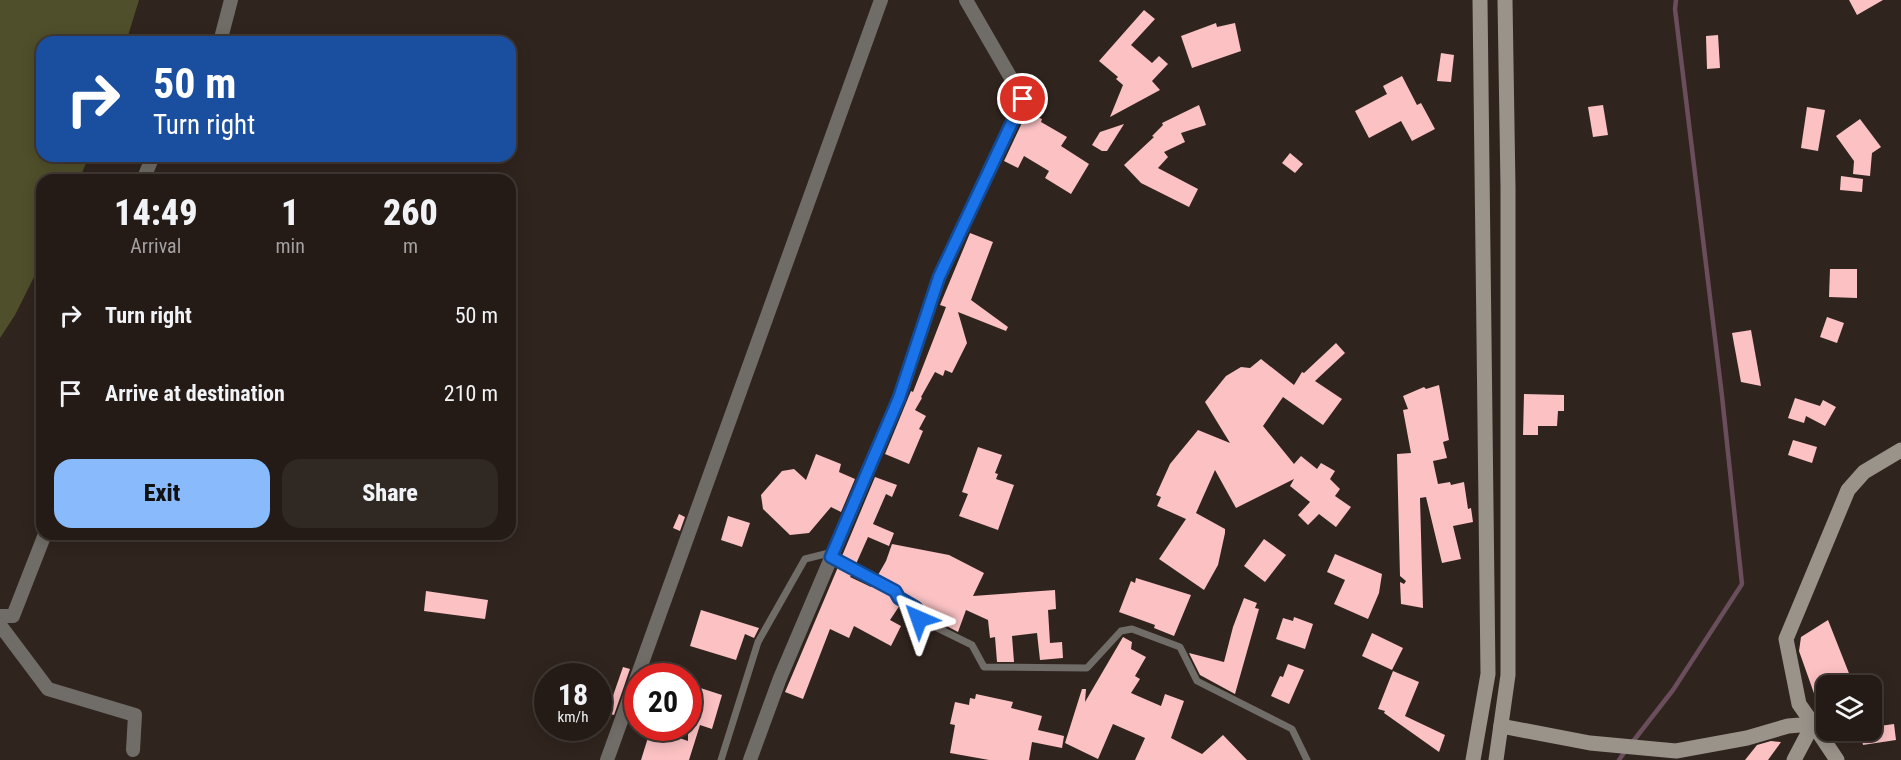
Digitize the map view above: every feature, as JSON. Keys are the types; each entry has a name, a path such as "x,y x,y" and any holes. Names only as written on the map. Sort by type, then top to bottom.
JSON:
{"main road":[{"path":"1473,760 1488,674 1480,0"},
{"path":"1496,760 1508,675 1508,211 1505,0"},
{"path":"1837,760 1799,704 1786,639 1848,490 1864,472 1901,450"},
{"path":"1502,726 1590,743 1676,751 1747,738 1788,726 1813,724"},
{"path":"1794,760 1813,724"}],"street":[{"path":"222,36 231,0"},
{"path":"607,760 881,0"},
{"path":"750,760 780,678 899,398 939,277 1023,99 966,0"},
{"path":"0,616 13,616 43,540"},
{"path":"0,625 48,689 135,715 133,750"}],"lane":[{"path":"721,760 758,642 805,559 832,555 895,591 899,598 916,608 919,619 972,645 984,667 1087,668 1121,632 1132,628 1180,647 1197,681 1292,729 1307,760"}],"shaded area":[{"path":"0,0 139,0 128,36 36,36 36,162 86,162 82,174 36,174 36,273 15,315 0,338"}],"building":[{"path":"1849,0 1883,0 1857,15"},
{"path":"1144,10 1155,19 1131,45 1152,63 1159,56 1168,64 1152,81 1160,90 1110,117 1123,85 1116,79 1118,77 1099,61"},
{"path":"1216,23 1217,27 1235,23 1241,51 1192,68 1181,36"},
{"path":"1718,35 1720,68 1707,69 1706,36"},
{"path":"1441,53 1454,55 1451,82 1437,81"},
{"path":"1402,76 1417,105 1421,103 1435,129 1412,141 1401,121 1369,138 1355,111 1387,94 1383,86"},
{"path":"1199,105 1206,125 1181,133 1185,142 1164,152 1168,157 1158,168 1198,189 1189,207 1141,183 1124,165 1154,137 1152,136 1163,125 1162,123"},
{"path":"1603,105 1608,135 1593,137 1588,107"},
{"path":"1807,107 1825,110 1818,151 1801,148"},
{"path":"1027,112 1042,119 1041,122 1067,137 1061,146 1089,164 1071,194 1045,178 1049,171 1024,156 1018,168 1004,161"},
{"path":"1860,119 1881,147 1872,153 1870,176 1853,174 1854,161 1836,136"},
{"path":"1124,124 1107,151 1102,151 1092,145 1100,132"},
{"path":"1290,153 1303,164 1295,173 1282,163"},
{"path":"1841,176 1863,179 1862,192 1840,190"},
{"path":"970,233 993,242 971,300 1008,327 1006,331 958,312 967,343 952,373 945,370 943,376 935,372 921,397 915,410 926,416 919,429 923,431 909,464 885,454 911,391 913,392 946,307 940,305"},
{"path":"1830,269 1857,269 1857,298 1829,297"},
{"path":"1827,317 1844,323 1837,343 1820,337"},
{"path":"1751,330 1761,386 1741,382 1732,333"},
{"path":"1336,343 1345,353 1315,381 1342,399 1323,425 1283,397 1263,426 1294,464 1301,456 1317,469 1321,463 1335,471 1330,479 1340,489 1335,496 1351,507 1336,527 1319,514 1308,525 1298,515 1310,502 1290,486 1294,479 1236,508 1215,470 1196,513 1225,529 1225,533 1218,565 1204,590 1159,559 1186,519 1157,506 1161,497 1156,495 1170,464 1198,430 1230,443 1205,402 1226,376 1241,367 1250,368 1261,359 1294,385 1302,372 1304,373"},
{"path":"1439,385 1449,440 1443,442 1447,458 1433,461 1438,484 1450,482 1451,485 1464,482 1468,509 1471,508 1473,522 1453,526 1461,559 1442,563 1426,497 1420,498 1423,608 1401,604 1400,582 1404,584 1406,581 1400,576 1397,454 1411,453 1403,410 1408,409 1403,396 1424,387 1426,389"},
{"path":"1524,394 1564,395 1564,411 1558,411 1557,426 1538,426 1538,435 1523,435"},
{"path":"1795,398 1820,406 1823,400 1836,407 1825,426 1806,416 1804,423 1788,418"},
{"path":"1793,440 1817,447 1812,463 1788,455"},
{"path":"978,447 1002,455 995,473 998,474 996,479 1014,485 998,530 959,516 968,494 962,492"},
{"path":"816,454 841,464 839,472 855,479 841,512 831,507 809,533 790,535 763,509 761,495 782,471 794,469 806,480"},
{"path":"875,477 897,485 892,497 886,494 873,524 894,533 889,546 868,537 856,564 842,556"},
{"path":"679,514 685,517 680,531 673,528"},
{"path":"728,516 750,523 742,547 721,540"},
{"path":"1264,539 1286,555 1265,582 1244,566"},
{"path":"892,544 949,555 984,573 973,596 1055,590 1056,609 1048,610 1050,643 1062,642 1063,658 1040,660 1037,633 1012,636 1014,662 997,662 995,637 990,638 988,620 966,610 958,632 941,623 942,620 903,594 898,586 878,575"},
{"path":"1335,554 1382,574 1379,593 1368,619 1334,604 1345,580 1327,572"},
{"path":"838,567 852,574 850,577 891,595 900,605 890,620 901,626 891,646 854,626 849,638 830,629 803,699 785,692"},
{"path":"1136,578 1191,595 1174,636 1154,628 1155,625 1119,612 1131,581 1135,583"},
{"path":"426,591 488,600 485,619 424,611"},
{"path":"1244,598 1257,603 1255,608 1259,609 1235,694 1200,675 1189,653 1224,662 1233,627"},
{"path":"701,610 759,628 754,638 745,634 736,660 690,646"},
{"path":"1294,617 1313,624 1305,649 1276,639 1283,618 1293,621"},
{"path":"1828,620 1850,675 1816,675 1816,699 1799,651 1801,637"},
{"path":"1372,633 1403,648 1392,670 1362,656"},
{"path":"1123,637 1132,642 1131,649 1146,657 1135,676 1140,679 1131,693 1161,706 1165,694 1184,701 1171,738 1202,754 1223,735 1247,760 1135,760 1145,738 1113,724 1098,759 1065,743 1082,689 1086,689 1085,702"},
{"path":"1288,664 1304,670 1289,704 1271,696"},
{"path":"624,667 624,686 614,715 612,714 612,699"},
{"path":"1393,671 1419,682 1405,716 1445,735 1439,752 1384,713 1385,711 1378,709"},
{"path":"702,689 722,695 712,729 702,726"},
{"path":"976,694 1013,702 1011,708 1042,716 1038,730 1064,736 1062,748 1032,742 1029,760 989,760 950,753 955,725 950,724 955,702 969,705 970,698 975,699"},
{"path":"1894,724 1896,740 1863,745 1862,741 1882,741 1882,726"},
{"path":"647,741 695,741 689,760 641,760"},
{"path":"1771,741 1781,742 1768,760 1745,760 1757,745"}],"waterway":[{"path":"1631,744 1673,690 1742,584 1722,396 1675,9 1676,0"},
{"path":"1619,760 1626,750"}],"route":[{"path":"919,619 916,608 899,598 895,591 831,557 899,398 939,277 1023,99"}]}
